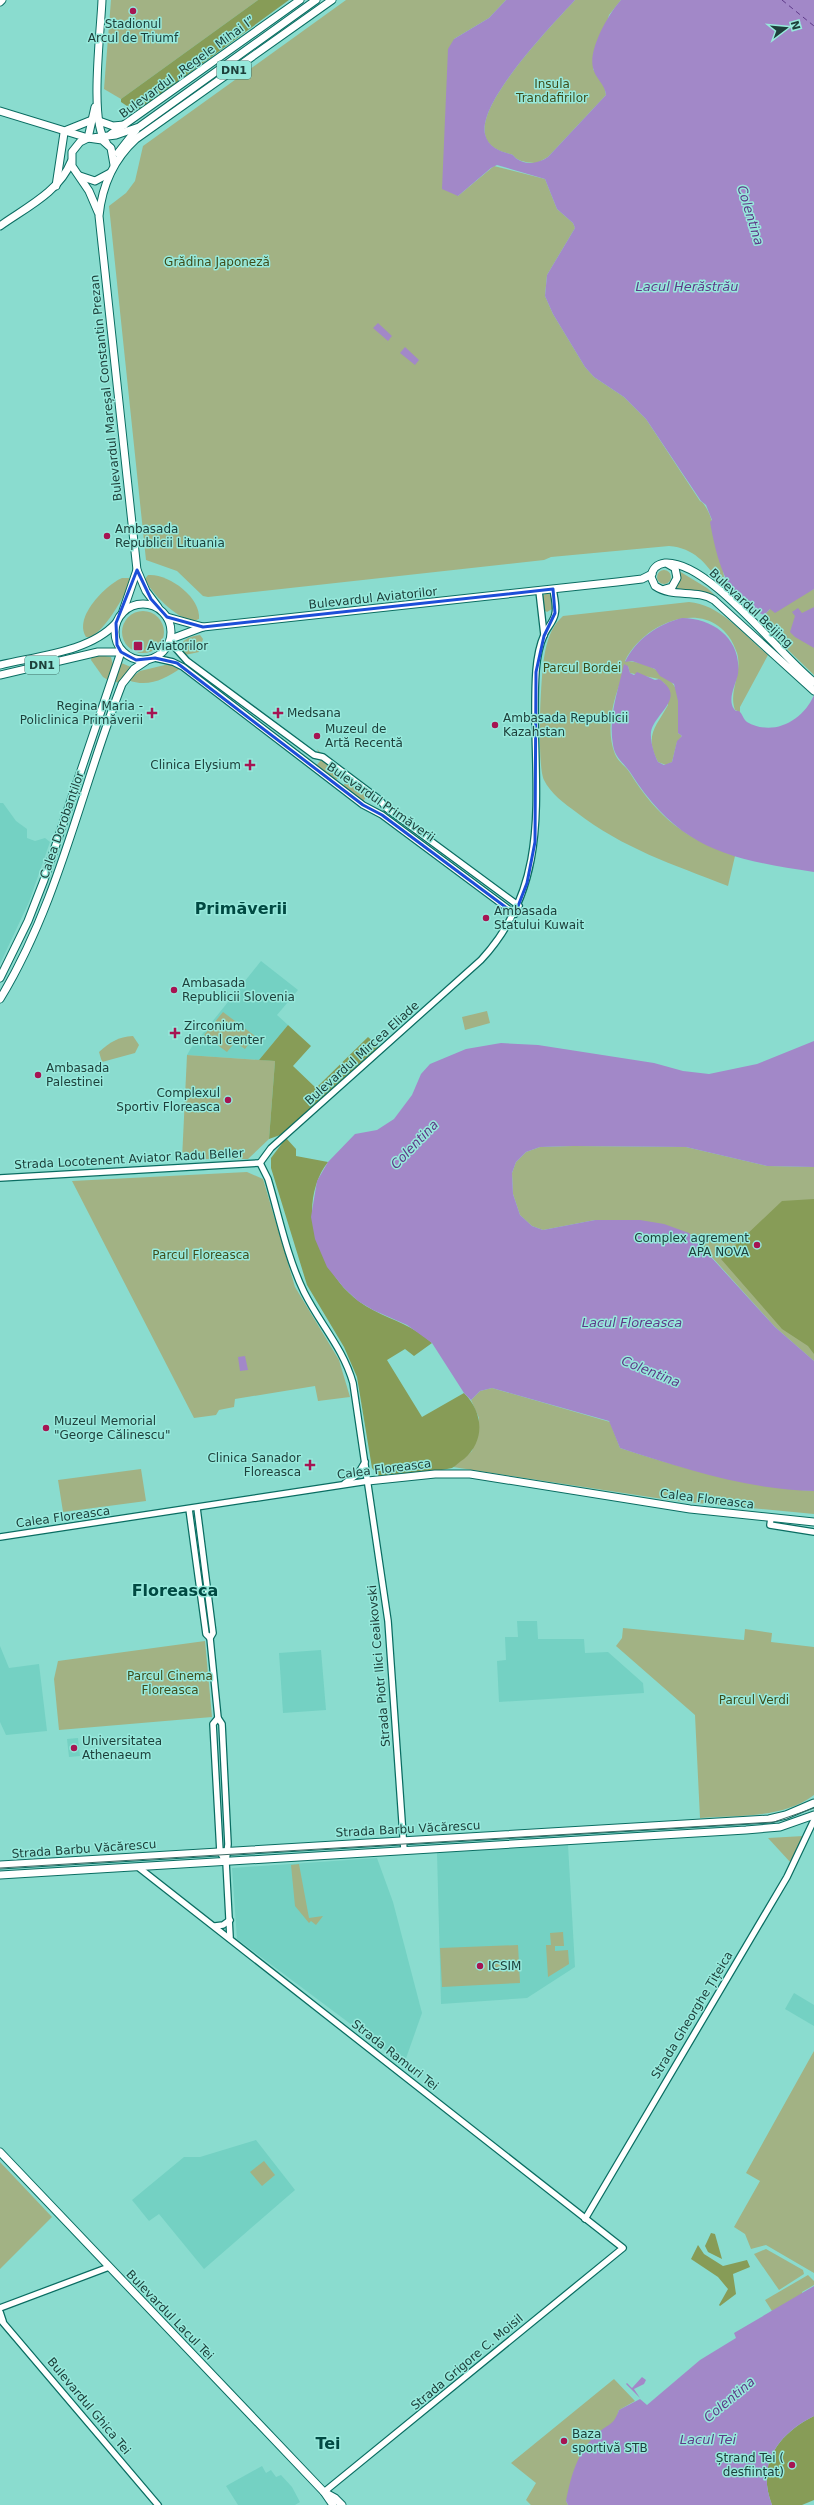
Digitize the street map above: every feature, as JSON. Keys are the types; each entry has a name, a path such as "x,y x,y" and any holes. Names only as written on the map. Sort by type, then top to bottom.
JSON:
{"main road":[{"path":"72,152 77,145 89,138 95,121 102,0"},
{"name":"Bulevardul „Regele Mihai I”","path":"105,139 300,0"},
{"name":"Bulevardul „Regele Mihai I”","path":"113,165 125,141 139,127 316,0"},
{"name":"DN1","path":"78,175 89,181 95,181 113,165 121,153 136,139 332,0"},
{"path":"0,111 89,138"},
{"path":"95,121 112,150 113,165"},
{"path":"64,131 95,121 113,126 126,125"},
{"name":"Bulevardul „Regele Mihai I”","path":"105,139 139,127"},
{"path":"0,226 56,186 63,177 71,162 72,152 64,131"},
{"path":"56,186 64,131"},
{"name":"DN1","path":"89,138 105,139"},
{"name":"DN1","path":"71,162 92,196 99,216"},
{"name":"Bulevardul Mareșal Constantin Prezan","path":"113,165 100,204 99,216 137,570"},
{"path":"663,589 672,587 677,578 675,568 666,563"},
{"name":"Bulevardul Beijing","path":"542,591 642,579 652,574 657,566 666,563 682,565 710,582 810,682 814,691"},
{"path":"121,652 114,635 116,623 123,611 137,570"},
{"name":"DN1","path":"137,570 146,591 167,617 172,632 170,640"},
{"path":"652,574 653,583"},
{"name":"Bulevardul Beijing","path":"642,579 663,589 704,595 714,600 810,682"},
{"name":"Bulevardul Aviatorilor","path":"170,640 203,627 542,591"},
{"path":"123,611 142,604 158,607"},
{"name":"Bulevardul Aviatorilor","path":"167,617 203,627"},
{"name":"DN1","path":"0,665 84,645 101,637 116,623"},
{"path":"146,661 161,654 170,640"},
{"name":"DN1","path":"0,675 84,654 109,650 121,652 136,660 146,661"},
{"name":"Calea Dorobanților","path":"0,978 28,921 42,884 121,652"},
{"name":"Calea Dorobanților","path":"0,999 28,948 50,894 122,684 134,669 146,661"},
{"name":"Calea Floreasca","path":"368,1481 435,1474 470,1474 773,1522 814,1522"},
{"name":"Strada Barbu Văcărescu","path":"0,1865 769,1819 786,1815 814,1804"},
{"name":"Strada Barbu Văcărescu","path":"0,1875 758,1830 784,1826 814,1815"},
{"name":"Bulevardul Lacul Tei","path":"0,2152 324,2492 333,2505"},
{"name":"Bulevardul Lacul Tei","path":"324,2492 335,2498 342,2505"}],"street":[{"name":"Bulevardul Mircea Eliade","path":"260,1163 272,1148 481,960 502,935 515,914 530,870 535,842 536,672 544,636 555,613 553,589"},
{"name":"Bulevardul Mircea Eliade","path":"542,591 544,636"},
{"name":"Bulevardul Primăverii","path":"170,640 187,661 314,755 323,757 341,770 380,800 386,808 518,906"},
{"name":"Bulevardul Primăverii","path":"154,658 173,662 183,667 363,805 382,815 515,914"},
{"name":"Strada Locotenent Aviator Radu Beller","path":"0,1178 260,1163"},
{"path":"260,1163 268,1179 301,1286 341,1351 349,1369 355,1391 368,1481"},
{"path":"343,1485 358,1474 365,1462"},
{"name":"Calea Floreasca","path":"0,1537 368,1481"},
{"name":"Strada Piotr Ilici Ceaikovski","path":"368,1481 388,1621 404,1850"},
{"path":"197,1508 213,1633 210,1638 218,1718 222,1724 228,1851 226,1862 230,1938"},
{"path":"189,1509 206,1634 210,1638"},
{"name":"Calea Floreasca","path":"773,1522 814,1532"},
{"path":"218,1718 213,1724 220,1852 226,1862"},
{"name":"Strada Gheorghe Țițeica","path":"585,2219 787,1878 814,1820"},
{"path":"152,1866 150,1870 154,1879"},
{"name":"Strada Ramuri Tei","path":"138,1867 623,2248"},
{"path":"213,1925 220,1927 230,1920"},
{"name":"Strada Grigore C. Moisil","path":"324,2492 623,2248"},
{"path":"0,2308 109,2267"},
{"name":"Bulevardul Ghica Tei","path":"0,2312 2,2320 158,2505"}],"highlighted area":[{"path":"137,570 151,599 167,617 203,627 553,589 555,613 544,636 536,672 535,842 527,883 515,914 382,815 363,805 177,663 155,658 136,660 121,652 117,645 116,623"}],"shaded area":[{"path":"258,0 289,0 136,112 121,102 121,99"},
{"path":"0,803 3,803 16,821 27,829 27,838 35,841 45,838 50,842 29,902 0,964"},
{"path":"261,961 298,990 277,1015 288,1025 259,1060 187,1055 191,1048"},
{"path":"288,1025 311,1046 293,1066 316,1088 368,1037 379,1047 283,1134 269,1139 275,1061 259,1060"},
{"path":"286,1138 296,1149 296,1156 328,1162 316,1185 312,1211 314,1228 322,1253 334,1276 351,1295 361,1303 411,1328 432,1343 414,1356 405,1349 387,1360 422,1417 464,1393 475,1409 479,1426 479,1435 476,1443 464,1459 452,1468 379,1476 372,1468 357,1377 344,1347 307,1285 271,1168 271,1158"},
{"path":"814,1199 814,1354 808,1346 782,1329 721,1259 782,1201"},
{"path":"517,1621 537,1621 538,1639 584,1639 585,1653 608,1652 643,1683 644,1693 499,1702 497,1661 506,1660 505,1637 518,1637"},
{"path":"0,1646 9,1668 39,1664 47,1731 6,1735 0,1722"},
{"path":"321,1650 326,1710 283,1713 279,1653"},
{"name":"Universitatea Athenaeum","path":"78,1738 80,1756 69,1757 67,1739"},
{"path":"568,1845 575,1967 527,1998 441,2004 437,1853"},
{"path":"377,1858 393,1902 422,2013 404,2064 237,1939 232,1868"},
{"path":"794,1993 814,2005 814,2026 785,2009"},
{"path":"256,2140 295,2190 204,2269 159,2214 149,2221 132,2200 184,2157 200,2157"},
{"path":"711,2233 715,2234 722,2259 708,2252 705,2246"},
{"path":"698,2245 704,2254 723,2266 747,2260 750,2267 733,2274 736,2294 720,2306 719,2305 728,2289 718,2277 691,2259"},
{"name":"Ștrand Tei ( desființat)","path":"814,2416 814,2500 802,2505 772,2505 768,2490 767,2476 769,2464 774,2452 781,2441 790,2432 801,2423"},
{"path":"262,2466 266,2473 271,2470 276,2477 281,2475 292,2487 300,2502 295,2505 238,2505 226,2486"}],"green space":[{"path":"111,0 258,0 121,99 104,89"},
{"name":"Grădina Japoneză","path":"346,0 506,0 489,18 454,39 458,196 494,166 545,179 557,209 573,223 575,228 547,275 545,296 553,314 585,367 594,377 624,397 646,419 700,501 705,506 713,524 725,581 719,582 704,563 692,553 678,547 669,546 551,557 544,560 208,597 203,596 177,571 146,560 109,206 126,193 135,181 143,146"},
{"name":"Insula Trandafirilor","path":"575,0 621,0 609,15 593,69 604,85 606,95 548,157 537,163 521,161 512,154 494,148 488,142 485,134 486,120 493,103 519,64"},
{"path":"661,570 667,570 671,574 671,580 667,584 661,584 657,580 657,574"},
{"path":"679,571 707,588 719,599 704,592 675,588 680,580"},
{"path":"148,575 156,575 165,578 182,588 195,603 199,619 192,620 185,618 168,607 148,585 145,579"},
{"path":"122,578 129,578 130,582 112,615 98,631 92,636 86,637 83,629 87,611 100,594"},
{"path":"814,589 814,675 758,621 770,609"},
{"path":"547,593 551,595 552,609 547,612 544,610 542,596"},
{"name":"Parcul Bordei","path":"689,602 711,608 722,615 732,622 768,655 740,707 740,712 735,710 733,703 738,668 737,653 727,635 714,623 698,618 681,619 664,624 649,633 635,646 625,661 640,663 656,669 674,685 677,692 679,707 678,733 682,736 677,742 672,762 666,765 658,762 652,745 653,732 668,705 665,684 659,679 630,673 628,666 619,686 612,709 612,743 618,759 640,789 662,814 687,834 701,842 735,856 728,886 649,855 612,836 594,825 558,798 547,785 542,773 540,737 542,672 545,651 551,632 556,623 563,616"},
{"path":"143,611 158,617 164,632 158,647 143,653 128,647 122,632 128,617"},
{"path":"200,635 203,639 199,652 185,655 180,648 183,642 190,637"},
{"path":"92,654 111,657 113,665 108,680 103,677 91,660"},
{"path":"119,662 131,667 119,683 114,681"},
{"path":"169,664 181,668 169,676 149,683 128,680 140,671"},
{"path":"317,749 341,774 335,782 315,767 322,759"},
{"path":"348,779 369,794 363,801 343,786"},
{"path":"487,1011 490,1023 465,1030 462,1017"},
{"path":"223,1012 255,1036 245,1049 235,1042 227,1052 204,1035"},
{"path":"133,1036 139,1045 135,1053 102,1062 99,1052 103,1048 119,1039"},
{"name":"Complexul Sportiv Floreasca","path":"187,1055 275,1061 269,1139 248,1159 182,1159"},
{"name":"Complex agrement APA NOVA","path":"540,1147 686,1147 767,1166 814,1167 814,1361 775,1327 711,1256 595,1220 543,1230 532,1226 520,1215 513,1194 512,1173 516,1162 526,1152"},
{"name":"Parcul Floreasca","path":"247,1172 263,1179 295,1287 339,1360 350,1397 318,1401 315,1386 235,1399 234,1407 219,1410 216,1415 194,1418 72,1181"},
{"path":"492,1388 610,1422 620,1448 644,1456 692,1470 740,1481 789,1489 814,1491 814,1514 676,1501 453,1467 472,1451 479,1418 471,1400 480,1391"},
{"path":"141,1469 146,1501 63,1512 58,1480"},
{"name":"Parcul Verdi","path":"623,1628 744,1640 745,1629 772,1633 771,1642 814,1647 814,1795 801,1803 774,1812 744,1816 700,1818 695,1715 616,1646 622,1638"},
{"name":"Parcul Cinema Floreasca","path":"205,1641 212,1717 59,1730 54,1679 58,1661"},
{"path":"804,1836 791,1863 768,1838"},
{"path":"299,1864 309,1918 323,1916 316,1925 311,1921 309,1923 295,1906 291,1865"},
{"path":"563,1932 564,1946 555,1946 555,1951 568,1950 569,1964 548,1977 546,1945 551,1945 550,1933"},
{"name":"ICSIM","path":"518,1945 520,1983 442,1987 440,1948"},
{"path":"814,2051 814,2273 766,2245 751,2249 745,2234 734,2227 760,2181 746,2173"},
{"path":"264,2161 275,2175 262,2186 250,2172"},
{"path":"0,2162 52,2217 0,2269"},
{"path":"766,2249 803,2270 804,2274 779,2290 754,2254"},
{"path":"808,2275 814,2281 814,2285 802,2292 803,2295 772,2311 765,2300"},
{"name":"Baza sportivă STB","path":"614,2379 635,2401 619,2410 615,2423 597,2433 566,2501 568,2505 531,2505 526,2500 536,2483 511,2463"}],"water":[{"name":"Lacul Herăstrău","path":"506,0 575,0 519,64 493,103 486,120 485,134 491,145 498,150 512,154 521,161 533,163 548,157 606,95 604,88 594,72 592,60 596,42 611,13 621,0 814,0 814,589 775,613 770,609 764,615 751,609 740,600 732,589 720,563 710,522 712,520 706,505 701,501 646,419 624,397 594,377 585,367 553,314 545,296 547,275 575,228 573,223 557,209 545,179 497,165 491,168 458,196 442,189 448,49 454,39 489,18"},
{"path":"378,323 392,336 388,341 373,328"},
{"path":"405,347 419,360 415,365 400,353"},
{"path":"814,607 814,648 795,637 790,632 795,616 792,612 798,608 802,613"},
{"path":"682,618 705,622 724,633 730,641 738,662 738,674 731,701 735,710 740,712 747,722 767,728 786,724 803,712 814,695 814,872 756,862 731,855 708,846 687,834 667,818 648,798 616,753 613,745 612,724 624,664 628,666 630,673 634,675 637,672 655,680 659,679 667,686 670,693 670,699 667,706 653,725 651,739 658,762 664,765 672,762 677,741 682,736 678,733 678,701 674,684 660,676 655,669 632,661 625,662 635,646 656,628"},
{"name":"Lacul Floreasca","path":"814,1041 814,1167 767,1166 686,1147 573,1146 540,1147 526,1152 516,1162 512,1173 513,1194 520,1215 532,1226 543,1230 595,1220 640,1220 664,1224 689,1233 775,1327 814,1361 814,1491 789,1490 740,1482 716,1477 643,1456 620,1448 609,1421 492,1388 480,1391 471,1400 464,1393 432,1343 407,1325 373,1310 358,1301 344,1288 327,1267 315,1239 311,1217 317,1181 328,1162 355,1134 377,1130 394,1119 412,1095 421,1074 430,1064 466,1049 501,1043 538,1045 654,1063 683,1071 709,1074 757,1064"},
{"path":"245,1356 248,1370 240,1371 238,1357"},
{"name":"Lacul Tei","path":"814,2286 814,2416 801,2423 790,2432 781,2441 774,2452 769,2464 767,2476 768,2490 772,2505 568,2505 566,2501 570,2483 576,2465 584,2449 590,2441 615,2419 619,2410 640,2399 647,2405 700,2360 736,2338 734,2333"},
{"path":"642,2377 646,2380 644,2384 634,2389 640,2398 626,2384 627,2383 632,2388"}],"ferry route":[{"path":"782,0 814,26"}],"tram line":[{"path":"0,1868 774,1822 814,1808"}],"place":[{"name":"Stadionul Arcul de Triumf","path":"133,11"},
{"name":"Ambasada Republicii Lituania","path":"107,536"},
{"name":"Aviatorilor","path":"138,646"},
{"name":"Regina Maria - Policlinica Primăverii","path":"152,713"},
{"name":"Medsana","path":"278,713"},
{"name":"Ambasada Republicii Kazahstan","path":"495,725"},
{"name":"Muzeul de Artă Recentă","path":"317,736"},
{"name":"Clinica Elysium","path":"250,765"},
{"name":"Ambasada Statului Kuwait","path":"486,918"},
{"name":"Ambasada Republicii Slovenia","path":"174,990"},
{"name":"Zirconium dental center","path":"175,1033"},
{"name":"Ambasada Palestinei","path":"38,1075"},
{"name":"Complexul Sportiv Floreasca","path":"228,1100"},
{"name":"Complex agrement APA NOVA","path":"757,1245"},
{"name":"Muzeul Memorial \"George Călinescu\"","path":"46,1428"},
{"name":"Clinica Sanador Floreasca","path":"310,1465"},
{"name":"Universitatea Athenaeum","path":"74,1748"},
{"name":"ICSIM","path":"480,1966"},
{"name":"Baza sportivă STB","path":"564,2441"},
{"name":"Ștrand Tei ( desființat)","path":"792,2465"}],"district":[{"name":"Primăverii","path":"241,908"},
{"name":"Floreasca","path":"175,1590"},
{"name":"Tei","path":"328,2443"}],"water label":[{"name":"Colentina","path":"751,215"},
{"name":"Colentina","path":"414,1144"},
{"name":"Colentina","path":"651,1371"},
{"name":"Colentina","path":"729,2399"}]}
